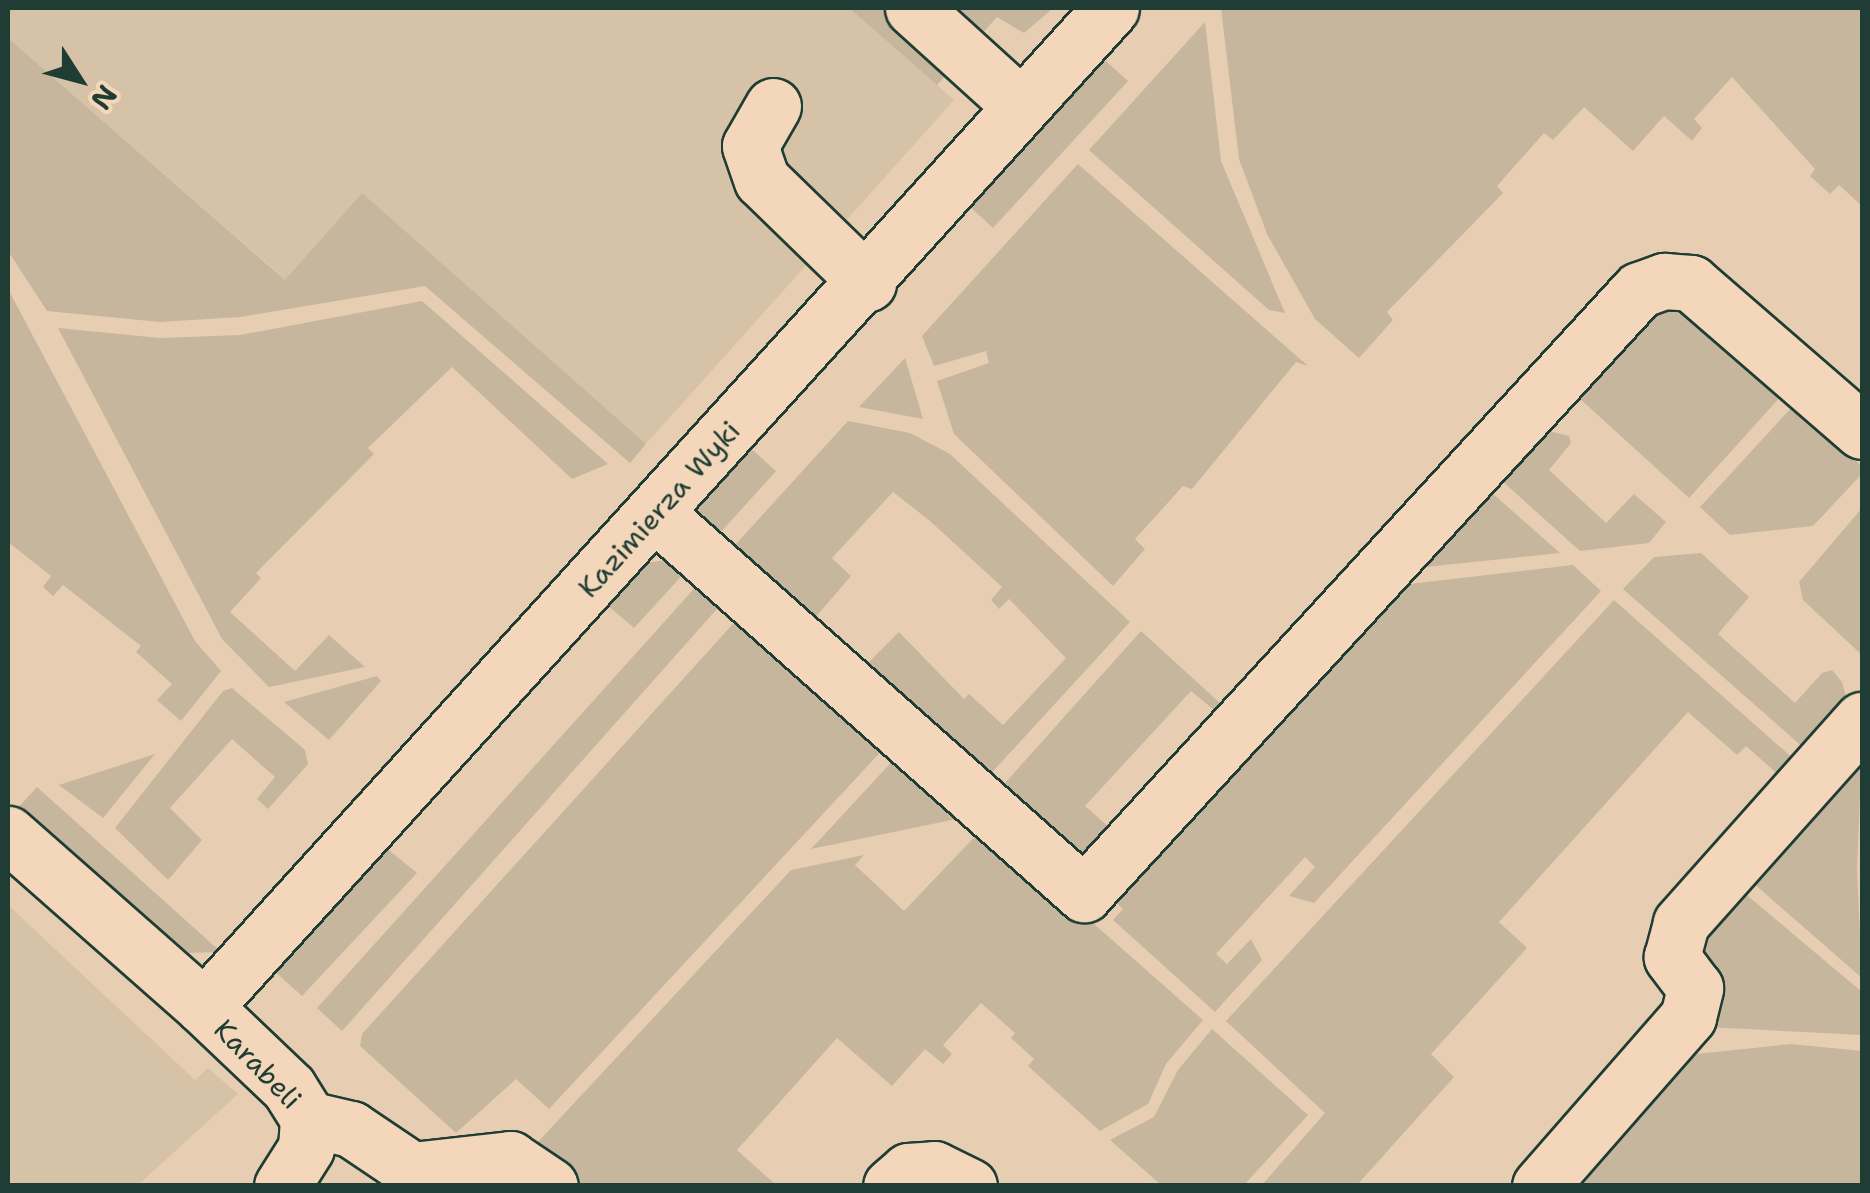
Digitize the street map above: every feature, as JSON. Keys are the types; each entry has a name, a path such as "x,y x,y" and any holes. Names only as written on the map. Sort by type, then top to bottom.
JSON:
{"street":[{"path":"913,8 1021,106"},
{"name":"Kazimierza Wyki","path":"204,1008 868,283 1021,106 1112,8"},
{"path":"773,106 750,146 762,180 868,283"},
{"path":"655,513 1084,894 1639,290 1664,281 1691,283 1862,431"},
{"path":"1540,1186 1688,1017 1696,988 1672,957 1682,924 1862,720"},
{"name":"Karabeli","path":"8,834 289,1088 308,1119 351,1129 412,1170 510,1159 550,1186"},
{"path":"282,1186 306,1148 308,1119"},
{"path":"892,1186 908,1171 934,1169 969,1186"}],"shaded area":[{"path":"8,8 849,8 954,100 646,444 362,194 286,280 8,38"},
{"path":"849,8 887,8 953,67 937,85"},
{"path":"944,8 1050,11 1024,33 997,17 979,37"},
{"path":"1221,8 1862,8 1862,206 1839,185 1830,194 1810,176 1815,169 1732,77 1694,119 1702,128 1692,141 1664,116 1633,151 1584,107 1553,140 1544,133 1497,186 1503,193 1387,312 1393,320 1359,358 1315,319 1267,234 1239,159"},
{"path":"1205,22 1221,161 1285,313 1269,310 1089,150"},
{"path":"8,38 285,280 362,193 646,444 630,463 425,286 240,317 160,322 47,311 8,251"},
{"path":"1099,55 1128,81 993,228 967,204"},
{"path":"1078,164 1308,366 1296,362 1192,489 1183,486 1135,539 1145,549 1113,586 954,434 937,381 989,363 986,351 934,366 922,336"},
{"path":"8,289 195,641 221,671 181,721 157,700 172,684 136,652 141,646 63,585 53,596 43,587 51,576 8,542"},
{"path":"422,301 608,464 572,479 452,367 368,448 374,454 256,573 261,578 230,612 295,671 329,635 365,667 269,687 222,639 58,328 160,338 240,335"},
{"path":"1663,305 1687,312 1782,395 1689,498 1579,398 1579,389"},
{"path":"905,358 923,419 859,407"},
{"path":"1794,405 1861,465 1860,476 1813,526 1730,535 1700,507"},
{"path":"848,421 910,433 950,454 1130,622 985,780 858,673 899,632 964,699 969,694 1003,725 1066,658 1009,599 999,609 991,600 1002,587 930,521 893,492 832,558 851,576 814,619 725,556"},
{"path":"1540,429 1569,436 1571,443 1549,470 1606,523 1634,494 1666,522 1649,543 1580,551 1492,472"},
{"path":"748,446 776,471 711,543 697,518 700,502"},
{"path":"1483,485 1560,553 1406,569"},
{"path":"1862,508 1862,655 1803,600 1799,582"},
{"path":"1701,553 1749,597 1718,634 1795,703 1822,673 1832,670 1842,682 1848,704 1814,757 1623,589 1654,557"},
{"path":"671,559 688,569 634,628 605,603 641,564"},
{"path":"1573,565 1601,591 1314,903 1289,896 1315,867 1305,857 1216,954 1227,964 1251,939 1262,960 1215,1012 1113,920 1123,909 1110,896 1392,586"},
{"path":"701,581 724,601 342,1031 317,1008"},
{"path":"1614,600 1805,769 1791,786 1746,746 1737,755 1688,712 1499,922 1527,948 1431,1054 1454,1077 1357,1185 1262,1185 1325,1113 1226,1021"},
{"path":"740,616 887,745 549,1109 516,1079 456,1133 360,1046 362,1034"},
{"path":"1141,631 1231,713 1225,719 1191,691 1085,806 1119,836 1093,852 1071,851 996,793"},
{"path":"377,676 381,681 329,740 284,702"},
{"path":"232,688 305,750 308,764 268,809 257,799 275,777 232,739 170,808 202,840 168,880 115,828 223,691"},
{"path":"1862,744 1857,870 1862,978 1744,875"},
{"path":"155,754 103,818 59,785"},
{"path":"899,754 971,816 811,849"},
{"path":"37,787 221,952 189,953 15,811"},
{"path":"984,827 1203,1020 1166,1064 1148,1104 1100,1131 1028,1066 1034,1059 1011,1038 1015,1033 981,1003 943,1045 952,1054 943,1064 925,1049 892,1086 837,1038 737,1150 776,1185 580,1185 536,1144 791,870 864,855 855,865 904,911"},
{"path":"385,847 417,873 302,996 272,969"},
{"path":"1736,886 1862,992 1862,1035 1707,1027 1690,940"},
{"path":"8,905 195,1080 208,1068 238,1094 138,1185 8,1185"},
{"path":"1212,1029 1308,1115 1244,1185 1161,1185 1110,1140 1154,1117 1178,1070"},
{"path":"1791,1044 1862,1051 1862,1185 1560,1186 1677,1056"}]}
